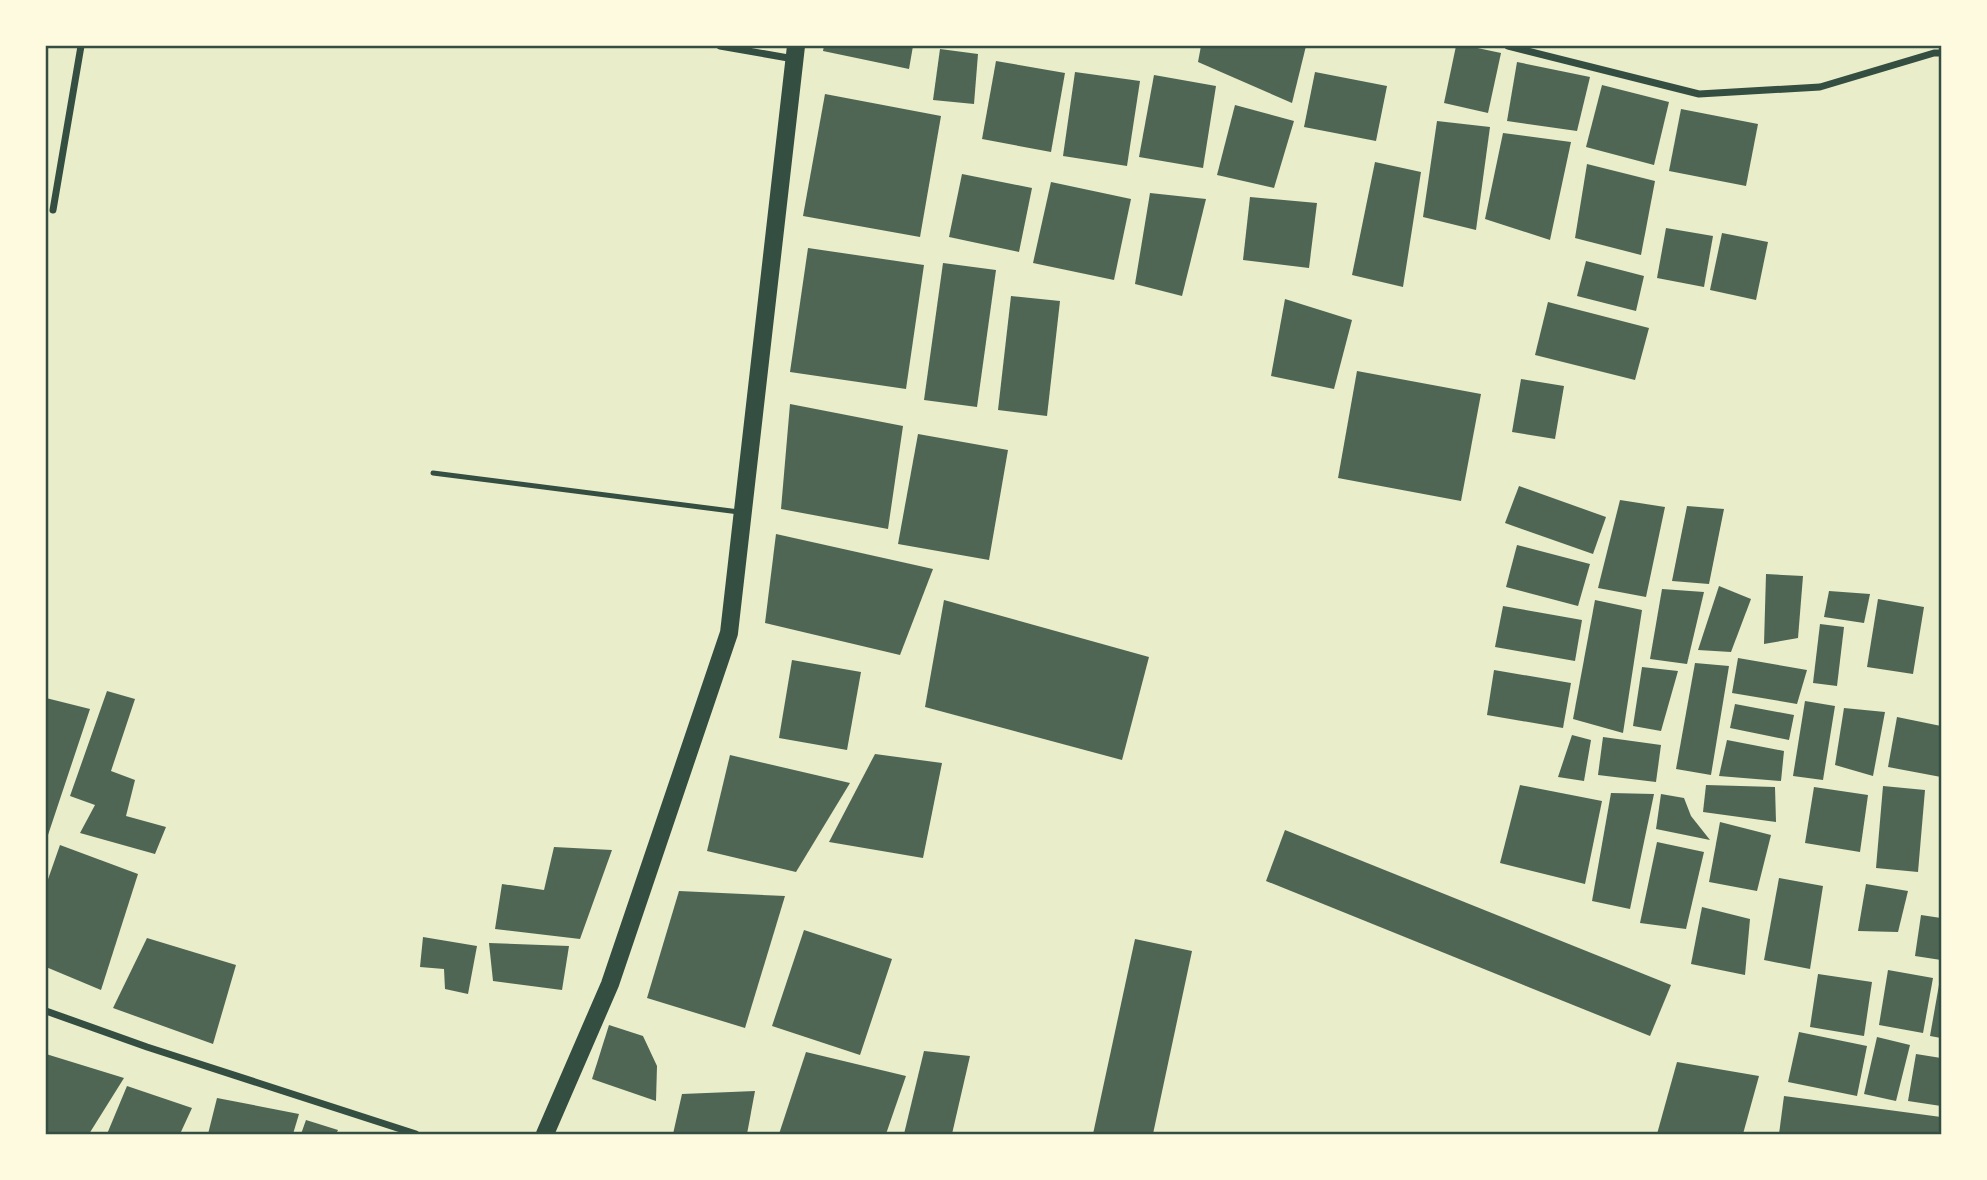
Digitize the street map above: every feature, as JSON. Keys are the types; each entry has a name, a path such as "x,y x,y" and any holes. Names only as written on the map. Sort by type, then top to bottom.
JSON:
{"main road":[{"path":"545,1135 610,984 729,633 795,52"}],"street":[{"path":"53,210 81,46"},
{"path":"720,46 795,52"},
{"path":"1508,46 1699,94 1821,87 1941,53"},
{"path":"46,1011 416,1135"}],"lane":[{"path":"433,473 743,512"}],"building":[{"path":"824,46 913,46 909,69 823,51"},
{"path":"1201,46 1306,46 1292,103 1198,62"},
{"path":"1456,46 1501,53 1488,113 1444,103"},
{"path":"940,49 978,54 974,104 933,100"},
{"path":"996,61 1065,73 1051,152 982,139"},
{"path":"1517,62 1590,77 1577,131 1507,121"},
{"path":"1075,72 1140,81 1127,166 1063,156"},
{"path":"1315,72 1387,86 1376,141 1304,127"},
{"path":"1154,75 1216,86 1203,168 1139,157"},
{"path":"1602,85 1669,102 1654,165 1586,147"},
{"path":"825,94 941,116 920,237 803,216"},
{"path":"1235,105 1294,121 1274,188 1217,175"},
{"path":"1681,109 1758,124 1746,186 1669,171"},
{"path":"1437,121 1490,127 1476,230 1423,217"},
{"path":"1503,133 1571,142 1550,240 1485,219"},
{"path":"1375,162 1421,172 1403,287 1352,275"},
{"path":"1587,164 1655,181 1641,255 1575,238"},
{"path":"962,174 1032,188 1019,252 949,237"},
{"path":"1051,182 1131,199 1114,280 1033,263"},
{"path":"1150,193 1206,199 1182,296 1135,284"},
{"path":"1250,197 1317,203 1309,268 1243,260"},
{"path":"1666,228 1713,236 1704,287 1657,278"},
{"path":"1722,233 1768,242 1756,300 1710,290"},
{"path":"808,248 924,265 906,389 790,372"},
{"path":"1586,261 1644,276 1636,311 1577,296"},
{"path":"943,263 996,270 977,407 924,400"},
{"path":"1011,296 1060,301 1047,416 998,410"},
{"path":"1285,299 1352,320 1334,389 1271,376"},
{"path":"1548,302 1649,328 1635,380 1535,355"},
{"path":"1357,371 1481,394 1461,501 1338,478"},
{"path":"1521,379 1564,386 1555,439 1512,432"},
{"path":"790,404 903,426 888,529 781,509"},
{"path":"918,434 1008,450 989,560 898,544"},
{"path":"1519,486 1606,517 1593,554 1505,523"},
{"path":"1620,500 1665,507 1646,597 1598,588"},
{"path":"1687,506 1724,509 1709,584 1672,581"},
{"path":"776,534 933,569 900,655 765,623"},
{"path":"1517,545 1590,564 1578,606 1506,587"},
{"path":"1766,574 1803,576 1798,638 1764,644"},
{"path":"1719,586 1751,599 1731,652 1698,650"},
{"path":"1662,589 1704,592 1687,664 1650,659"},
{"path":"1829,591 1870,594 1864,623 1824,617"},
{"path":"1878,599 1924,607 1913,674 1867,667"},
{"path":"944,600 1149,657 1122,760 925,707"},
{"path":"1595,600 1642,610 1623,733 1573,719"},
{"path":"1503,606 1582,620 1575,661 1495,647"},
{"path":"1820,624 1844,627 1837,686 1813,683"},
{"path":"1738,658 1807,670 1797,704 1732,693"},
{"path":"792,660 861,672 847,750 779,738"},
{"path":"1695,663 1729,666 1711,775 1676,769"},
{"path":"1642,667 1678,671 1661,731 1633,726"},
{"path":"1494,670 1571,683 1563,728 1487,715"},
{"path":"107,691 135,699 111,771 135,780 126,816 166,827 155,854 80,833 95,805 70,796"},
{"path":"46,698 90,709 46,841"},
{"path":"1805,701 1835,706 1823,780 1793,776"},
{"path":"1735,704 1794,715 1789,740 1730,728"},
{"path":"1844,708 1885,712 1873,776 1835,765"},
{"path":"1897,717 1941,726 1941,777 1888,767"},
{"path":"1572,735 1591,740 1584,781 1558,777"},
{"path":"1603,737 1661,745 1656,782 1598,775"},
{"path":"1727,740 1784,751 1781,781 1719,776"},
{"path":"875,754 942,763 923,858 829,842"},
{"path":"730,755 850,783 796,872 707,851"},
{"path":"1520,785 1602,801 1585,884 1500,863"},
{"path":"1706,785 1775,787 1776,822 1703,812"},
{"path":"1883,786 1925,790 1918,872 1876,868"},
{"path":"1814,787 1868,795 1860,852 1805,843"},
{"path":"1611,793 1654,794 1630,909 1592,901"},
{"path":"1661,794 1684,798 1691,816 1710,840 1656,829"},
{"path":"1720,822 1771,835 1757,891 1709,882"},
{"path":"1285,830 1671,985 1650,1036 1266,881"},
{"path":"1657,842 1704,852 1686,929 1640,923"},
{"path":"60,845 138,874 101,990 46,967 46,885"},
{"path":"554,847 612,850 580,939 495,929 502,884 544,890"},
{"path":"1779,878 1823,886 1810,969 1764,960"},
{"path":"1866,884 1908,891 1898,932 1858,931"},
{"path":"679,891 785,896 745,1028 647,998"},
{"path":"1702,907 1750,919 1745,975 1691,964"},
{"path":"1921,915 1941,918 1941,960 1915,956"},
{"path":"804,930 892,959 860,1055 772,1026"},
{"path":"423,937 477,946 468,994 445,989 444,969 420,967"},
{"path":"147,938 236,965 213,1044 113,1008"},
{"path":"1135,939 1192,951 1153,1134 1093,1134"},
{"path":"489,943 569,946 562,990 493,981"},
{"path":"1888,970 1933,978 1923,1033 1879,1025"},
{"path":"1818,974 1872,982 1864,1036 1810,1027"},
{"path":"1941,979 1941,1038 1930,1036"},
{"path":"609,1025 643,1036 657,1066 656,1101 592,1079"},
{"path":"1799,1032 1867,1046 1857,1096 1788,1082"},
{"path":"1877,1037 1910,1045 1896,1101 1864,1094"},
{"path":"924,1051 970,1056 952,1134 904,1134"},
{"path":"806,1052 906,1076 886,1134 779,1134"},
{"path":"46,1054 124,1078 89,1134 46,1134"},
{"path":"1916,1054 1941,1058 1941,1106 1908,1101"},
{"path":"1677,1062 1759,1076 1743,1134 1657,1134"},
{"path":"127,1086 192,1108 180,1134 107,1134"},
{"path":"755,1091 747,1134 673,1134 682,1094"},
{"path":"1784,1096 1941,1117 1941,1134 1779,1134"},
{"path":"217,1098 299,1114 293,1134 208,1134"},
{"path":"306,1120 338,1130 336,1134 301,1134"}]}
